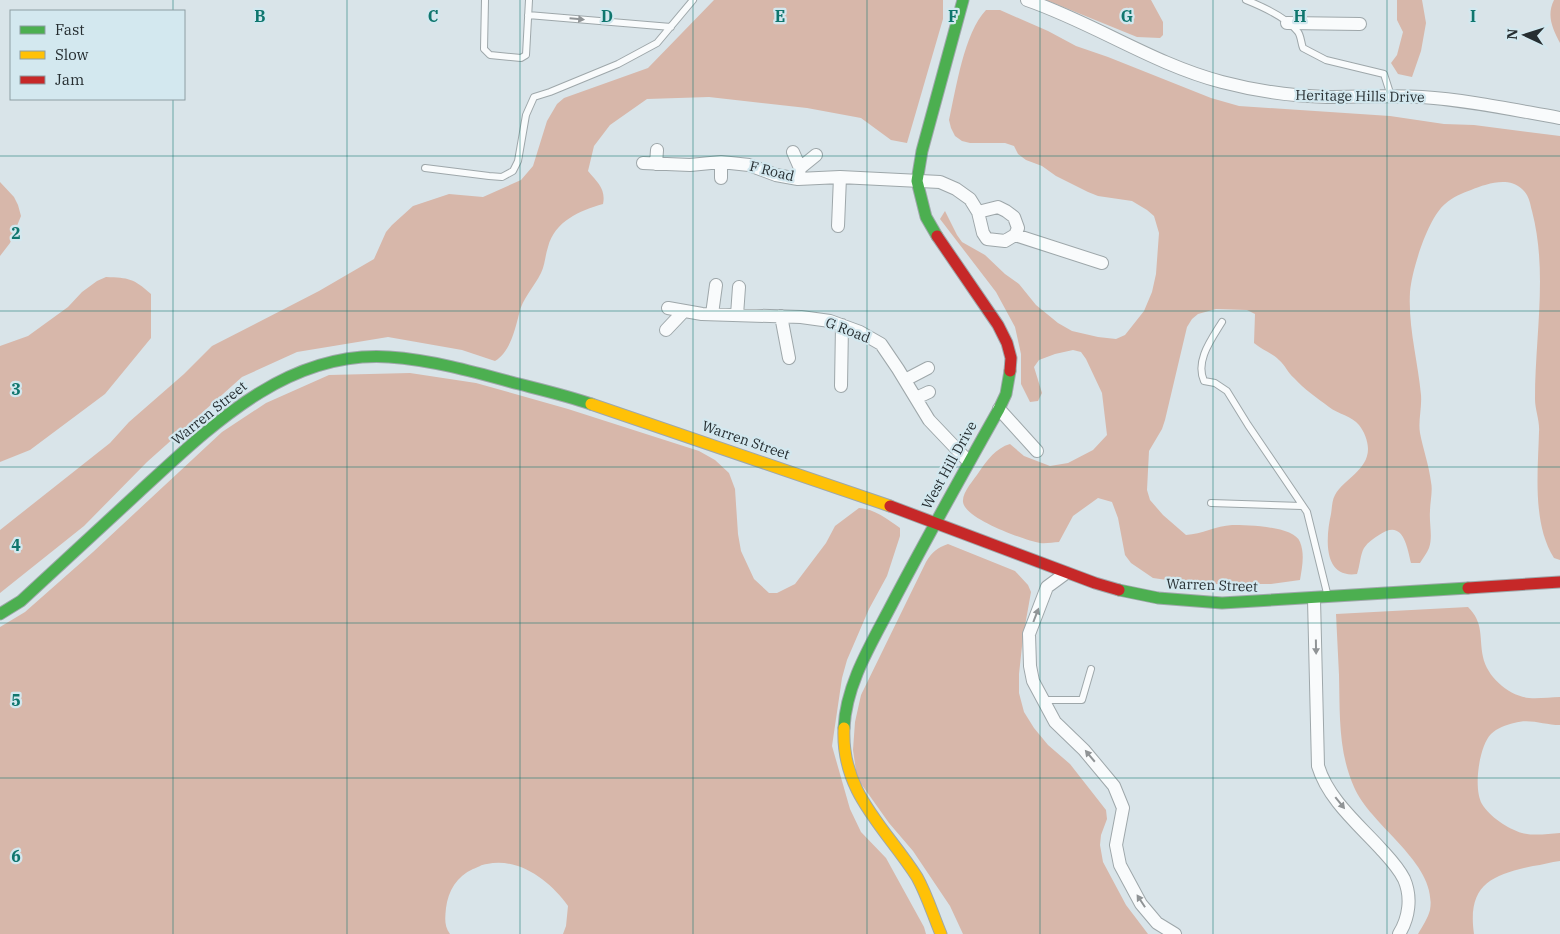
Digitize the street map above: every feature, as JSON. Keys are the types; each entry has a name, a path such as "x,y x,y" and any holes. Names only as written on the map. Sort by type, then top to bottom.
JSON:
{"street":[{"name":"West Hill Drive","path":"941,934 918,879 873,819 860,798 850,774 844,750 843,726 847,703 864,659 935,521 1006,394 1009,376 1011,358 1007,343 998,325 936,235 926,217 917,181 922,151 964,0"},
{"name":"Heritage Hills Drive","path":"1027,0 1073,18 1158,59 1222,82 1291,94 1325,97 1391,96 1449,99 1560,118"},
{"path":"1287,23 1360,24"},
{"name":"F Road","path":"657,150 650,163 689,170 720,162 749,165 776,175 799,173 840,177 867,173 917,181 940,182 956,189 970,199 978,212"},
{"path":"793,152 799,173"},
{"path":"799,173 816,155"},
{"path":"720,162 721,178"},
{"path":"838,226 840,177"},
{"path":"998,207 1006,211 1014,217 1018,228 1015,235 1005,241 987,239 983,233 978,212 998,207"},
{"path":"1015,235 1102,263"},
{"path":"712,314 716,285"},
{"path":"737,315 739,287"},
{"name":"G Road","path":"668,308 712,314 801,317 830,321 860,332 881,344 929,420 968,461"},
{"path":"666,330 684,311"},
{"path":"781,316 789,358"},
{"path":"841,386 842,325"},
{"name":"Warren Street","path":"0,614 21,601 202,434 246,400 268,387 315,367 338,361 363,358 396,358 448,365 575,399 728,449 935,521 1066,573 1125,591 1158,598 1191,602 1258,602 1560,582"},
{"path":"905,380 928,368"},
{"path":"916,398 929,392"},
{"path":"998,408 1037,451"},
{"path":"1066,573 1047,587 1029,634 1030,666 1033,681 1055,722 1084,750 1114,786 1123,808 1116,845 1120,865 1141,904 1157,923 1176,934"},
{"path":"1314,599 1318,766 1322,779 1338,803 1396,865 1405,880 1409,902 1406,922 1399,934"}],"lane":[{"path":"485,0 484,49 490,55 521,58 526,55 529,0"},
{"path":"425,168 502,177 512,171 518,161 526,115 534,97 618,64 657,43 694,0"},
{"path":"1246,0 1261,6 1299,33 1302,48 1326,60 1384,74 1391,96"},
{"path":"528,15 671,27"},
{"path":"1222,322 1206,347 1200,372 1204,381 1215,383 1227,391 1307,512 1328,598"},
{"path":"1211,503 1302,506"},
{"path":"1044,700 1082,700 1091,669"}],"shaded area":[{"path":"714,0 943,0 943,19 907,143 891,140 861,118 807,108 709,97 647,99 610,125 594,146 588,171 602,190 603,204 569,218 556,230 551,238 541,273 523,303 511,340 505,352 495,361 462,350 388,337 297,352 242,377 147,462 84,526 0,593 0,530 110,443 129,422 184,374 212,346 319,291 374,259 386,232 413,206 449,194 483,197 521,180 533,166 547,121 557,104 564,98 648,68"},
{"path":"1046,0 1151,0 1163,22 1163,35 1160,38 1137,37"},
{"path":"1397,0 1422,0 1426,23 1421,51 1412,77 1398,74 1391,63 1397,55 1403,32 1397,20"},
{"path":"1554,0 1560,0 1560,43 1551,17"},
{"path":"986,10 1000,10 1048,31 1076,46 1211,98 1239,106 1390,116 1444,124 1474,125 1560,136 1560,560 1554,558 1547,544 1539,513 1539,428 1535,399 1540,304 1537,234 1531,205 1526,194 1516,185 1504,182 1483,185 1454,197 1445,204 1427,232 1411,282 1410,318 1421,395 1419,424 1432,489 1430,544 1420,563 1411,563 1408,549 1402,536 1394,530 1379,535 1364,548 1357,574 1346,574 1337,570 1332,563 1329,554 1328,533 1333,499 1339,489 1364,463 1368,449 1363,430 1349,417 1315,397 1290,374 1281,362 1254,343 1255,314 1247,310 1216,309 1198,314 1187,327 1165,420 1149,451 1147,490 1150,500 1163,515 1186,535 1239,525 1280,530 1296,537 1300,542 1303,561 1300,580 1271,584 1195,584 1153,578 1131,563 1125,555 1118,518 1112,502 1098,498 1073,516 1059,542 1047,543 1032,541 996,528 966,509 963,502 964,494 989,459 996,451 1005,446 1010,444 1024,456 1050,466 1068,463 1093,450 1107,435 1102,393 1081,352 1073,350 1039,360 1034,367 1042,393 1038,401 1030,402 1021,384 1021,354 1015,327 996,292 940,219 945,211 962,242 985,255 1019,284 1036,305 1058,323 1072,331 1116,339 1125,335 1144,311 1152,292 1156,274 1159,233 1154,216 1132,201 1098,196 1088,192 1056,176 1042,166 1026,160 1018,154 1014,146 1005,143 970,143 962,141 955,136 949,120 958,78 966,47 978,20"},
{"path":"0,182 14,197 21,216 10,243 0,256"},
{"path":"106,277 130,280 151,294 151,338 105,394 30,450 0,462 0,346 28,336 68,307 82,292"},
{"path":"410,373 476,383 568,409 699,451 715,460 729,473 735,489 741,551 754,579 769,593 777,593 795,584 826,543 835,526 859,508 876,512 900,528 900,536 887,576 869,609 847,660 842,678 832,746 850,809 861,832 886,858 926,934 563,934 566,926 568,906 553,888 534,873 511,864 499,863 485,864 473,869 462,876 454,885 447,902 445,919 450,934 0,934 0,627 25,612 93,552 222,432 266,403 329,375"},
{"path":"948,544 1015,571 1028,585 1031,592 1019,674 1019,693 1024,712 1048,745 1070,764 1106,810 1107,819 1101,835 1100,845 1103,862 1126,905 1148,934 963,934 950,906 913,851 889,823 857,778 853,750 855,722 861,695 926,562 935,551"},
{"path":"1468,607 1479,625 1485,664 1489,672 1500,684 1514,694 1521,696 1533,698 1560,697 1560,725 1531,721 1520,722 1502,727 1491,734 1483,748 1478,788 1482,804 1489,813 1511,828 1527,834 1560,833 1560,861 1518,869 1485,885 1474,904 1474,934 1418,934 1430,910 1430,893 1424,877 1414,861 1362,802 1354,787 1345,760 1340,718 1336,614"}],"traffic: fast":[{"path":"937,236 926,217 917,181 922,151 963,0"},
{"path":"0,614 21,601 165,468 221,420 251,398 282,380 316,366 351,358 405,358 466,370 591,404"},
{"path":"844,728 850,695 862,663 919,553 999,409 1006,394 1010,371"},
{"path":"1119,590 1158,598 1222,603 1468,588"}],"traffic: slow":[{"path":"591,404 890,506"},
{"path":"844,728 845,751 857,791 867,808 917,877 941,934"}],"traffic: jam":[{"path":"937,236 998,325 1007,343 1011,358 1010,371"},
{"path":"890,506 1095,583 1119,590"},
{"path":"1468,588 1560,582"}]}
